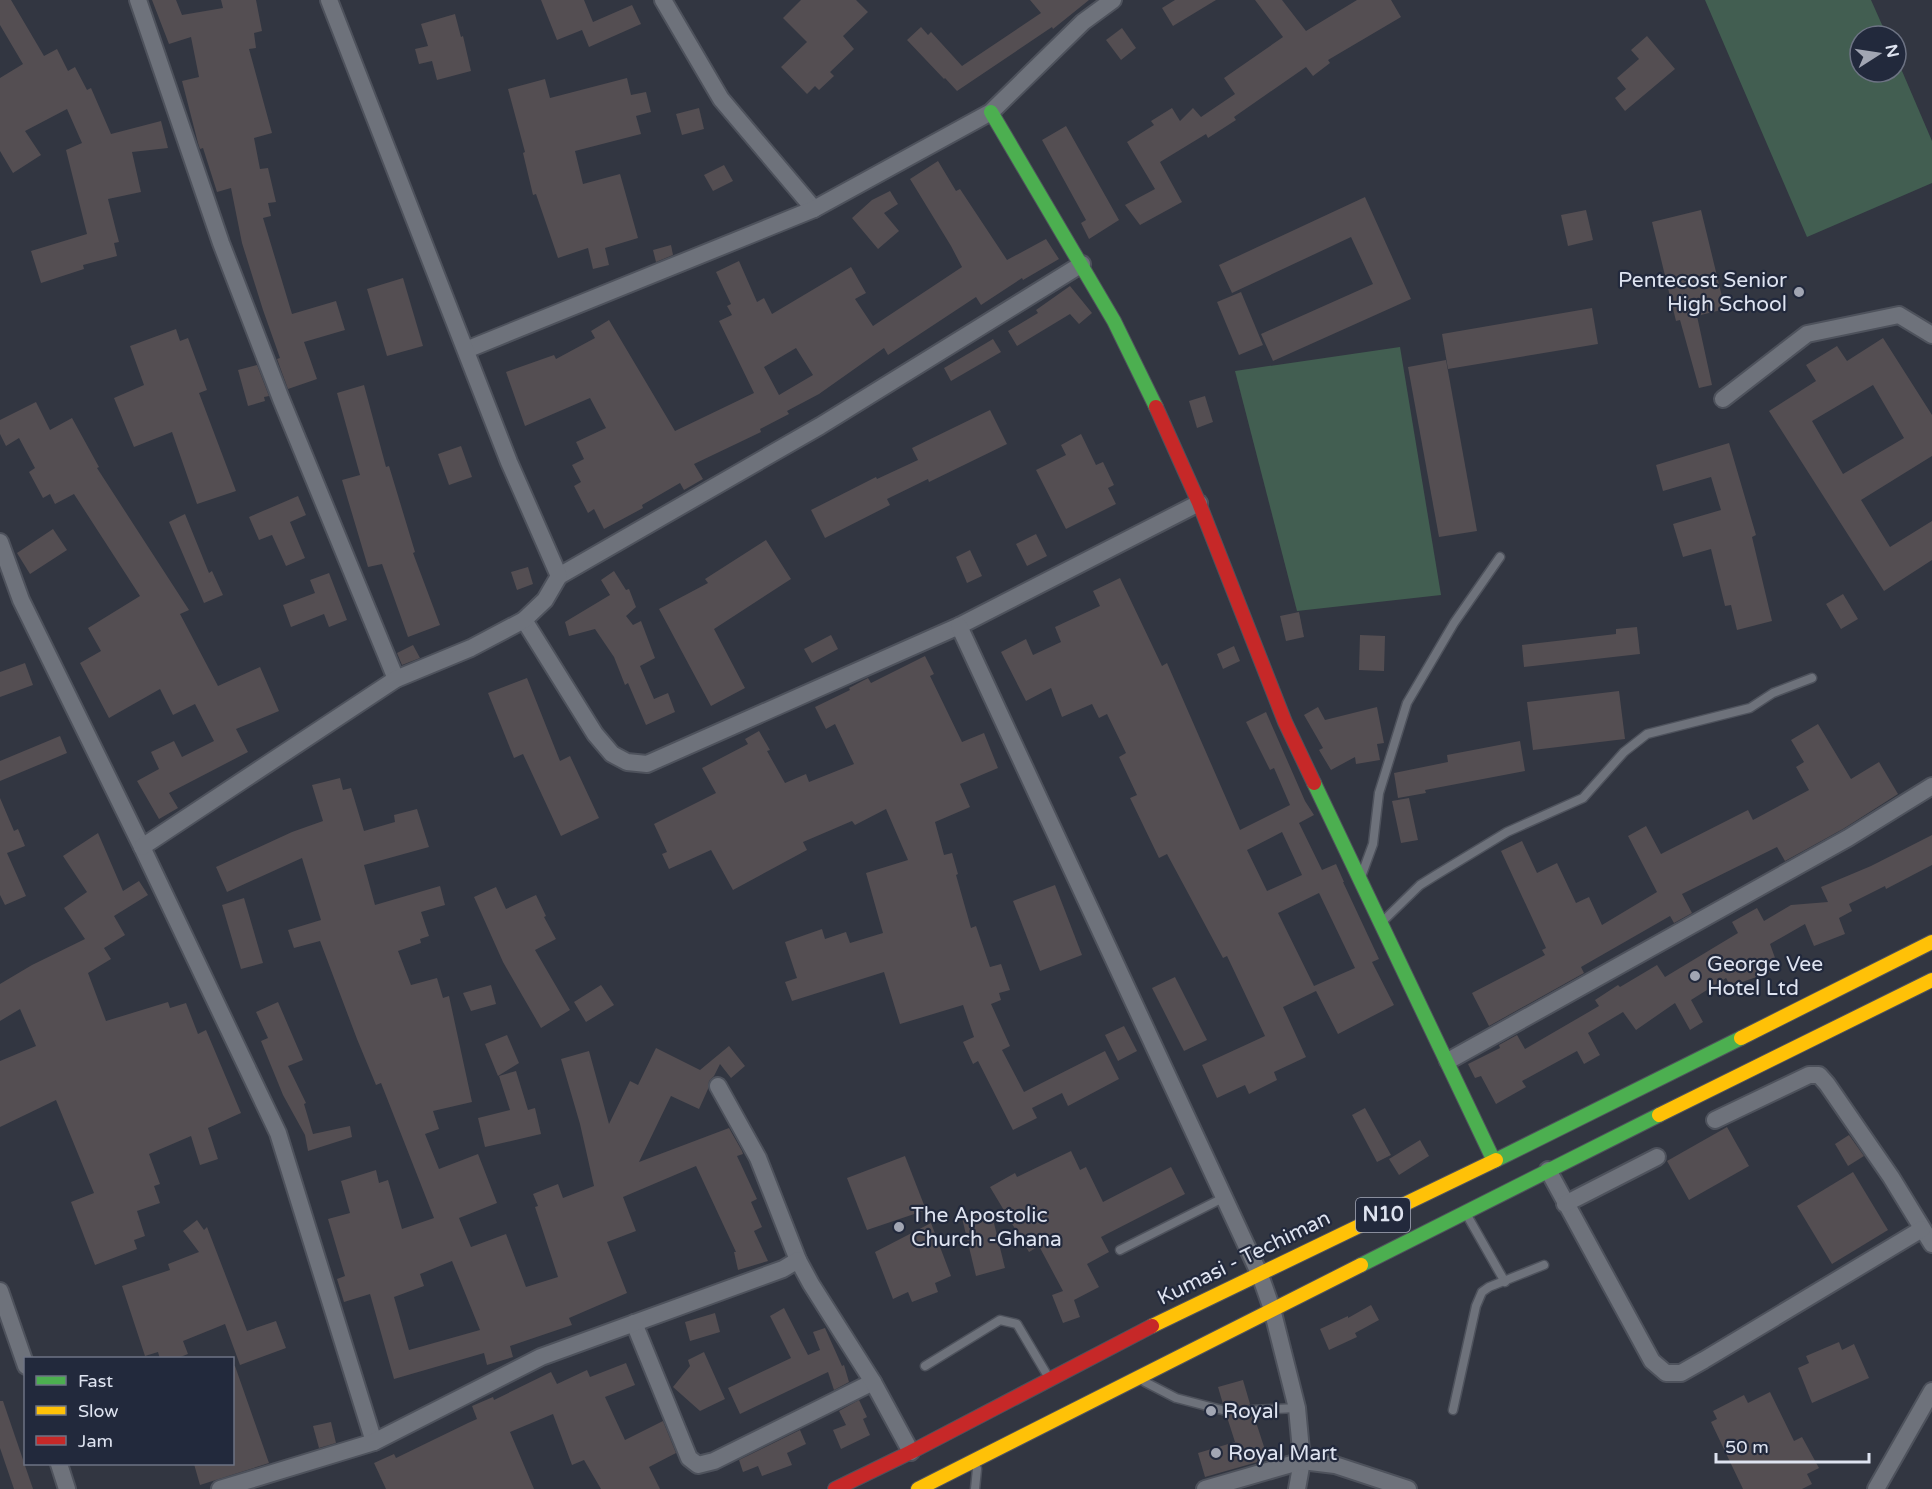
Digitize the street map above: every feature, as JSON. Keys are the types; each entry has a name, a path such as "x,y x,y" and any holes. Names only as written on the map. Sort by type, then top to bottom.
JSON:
{"main road":[{"path":"991,112 1082,264 1148,390 1199,503 1285,722 1494,1161"},
{"name":"Kumasi - Techiman","path":"835,1489 911,1452 1117,1343 1494,1161 1932,942"},
{"name":"N10","path":"918,1489 1465,1211 1932,980"}],"street":[{"path":"138,0 221,243 281,399 396,679"},
{"path":"329,0 508,462 559,576"},
{"path":"663,0 721,99 814,209"},
{"path":"466,350 814,209 991,112 1083,22 1113,0"},
{"path":"142,847 396,679 471,648 525,621 545,600 559,576 820,426 1082,264"},
{"path":"1723,399 1807,334 1899,315 1932,335"},
{"path":"525,621 595,734 612,754 627,762 647,764 959,626 1199,503"},
{"path":"0,542 21,600 278,1133 374,1442"},
{"path":"959,626 1260,1275 1272,1309 1297,1408 1302,1461 1297,1489"},
{"path":"1448,1061 1848,838 1932,786"},
{"path":"1715,1120 1809,1075 1819,1075 1891,1177 1932,1244"},
{"path":"718,1086 758,1158 798,1260 810,1284 873,1382 911,1452"},
{"path":"1565,1204 1657,1157"},
{"path":"1548,1170 1652,1361 1666,1373 1681,1372 1704,1360 1922,1229"},
{"path":"220,1489 374,1442 541,1357 783,1269 798,1260"},
{"path":"0,1291 24,1360"},
{"path":"634,1323 689,1458 699,1465 714,1461 873,1382"},
{"path":"1876,1489 1932,1390"},
{"path":"1205,1489 1302,1461 1335,1465 1408,1489"},
{"path":"58,1465 67,1489"}],"lane":[{"path":"1360,880 1373,844 1379,793 1407,703 1454,623 1500,557"},
{"path":"1380,923 1420,885 1436,874 1508,832 1582,798 1624,752 1647,734 1750,708 1773,693 1812,678"},
{"path":"1120,1250 1223,1198"},
{"path":"1465,1211 1505,1282"},
{"path":"1453,1410 1476,1306 1482,1292 1544,1265"},
{"path":"925,1366 1000,1320 1017,1324 1049,1379"},
{"path":"1136,1377 1176,1398 1226,1411"},
{"path":"1252,1410 1297,1408"},
{"path":"975,1489 978,1458"}],"green space":[{"path":"1705,0 1871,0 1882,24 1848,24 1848,84 1908,84 1932,141 1932,183 1807,237"},
{"path":"1400,347 1441,595 1297,611 1235,371"}],"building":[{"path":"0,0 11,0 44,56 57,49 68,71 75,67 87,90 91,88 111,134 161,121 168,148 132,152 141,192 108,199 119,242 114,243 117,256 83,265 84,269 41,283 31,251 87,234 66,150 82,143 67,109 25,131 41,155 13,173 0,151 0,78 23,64 0,25"},
{"path":"152,0 176,0 182,15 223,8 221,0 256,0 262,31 254,33 256,48 249,49 272,133 254,138 260,169 268,168 276,202 268,203 271,216 263,218 292,314 336,301 345,330 304,342 317,379 288,389 242,243 231,188 217,192 203,148 200,149 198,143 182,81 199,77 191,37 169,44"},
{"path":"541,0 584,0 593,22 632,5 641,24 589,47 582,30 557,40"},
{"path":"801,0 856,0 868,12 843,36 854,49 830,72 834,76 819,90 815,86 807,94 781,67 807,42 783,18"},
{"path":"1030,0 1089,0 1053,29 1052,27 957,91 907,40 921,27 928,35 931,32 962,66 1041,13"},
{"path":"1175,0 1216,0 1173,26 1162,8"},
{"path":"1255,0 1282,0 1306,31 1357,0 1391,0 1401,17 1328,60 1330,63 1313,76 1306,67 1234,117 1236,120 1208,138 1206,134 1160,162 1182,202 1140,225 1125,205 1155,189 1127,142 1154,125 1151,121 1172,108 1180,121 1193,108 1201,117 1235,94 1224,78 1283,37"},
{"path":"455,14 471,71 437,80 432,61 419,64 415,49 428,46 421,24"},
{"path":"1122,28 1136,48 1121,60 1106,40"},
{"path":"1647,36 1675,69 1625,111 1615,98 1626,89 1617,78 1639,59 1631,50"},
{"path":"627,78 631,95 646,92 651,112 636,116 641,134 575,151 583,184 620,174 638,238 605,248 609,265 593,269 588,248 558,258 536,194 533,195 523,153 525,152 508,89 545,79 550,98"},
{"path":"699,108 704,129 682,135 676,114"},
{"path":"1066,126 1119,220 1089,239 1081,223 1086,220 1042,140"},
{"path":"938,161 956,191 960,189 1007,260 1046,239 1059,259 1023,280 1022,278 981,305 976,297 888,355 884,348 819,394 787,411 789,414 760,429 761,432 694,464 703,479 684,490 680,483 642,505 643,508 604,529 594,509 588,513 574,486 581,482 572,465 584,459 576,442 606,428 590,398 525,426 506,372 554,355 556,359 595,338 591,331 609,320 675,431 754,393 719,321 732,315 727,306 731,304 716,272 739,261 757,302 764,298 772,314 851,267 866,293 855,299 873,326 962,267 910,179","holes":["796,348 813,375 779,395 764,367"]},
{"path":"724,165 733,181 713,191 704,175"},
{"path":"890,191 898,204 884,213 899,231 878,249 852,218 872,200"},
{"path":"1365,197 1411,299 1273,361 1261,334 1373,284 1351,237 1232,293 1219,265"},
{"path":"1586,210 1593,240 1568,246 1561,215"},
{"path":"1701,210 1725,309 1697,316 1712,385 1699,388 1680,320 1676,321 1652,222"},
{"path":"671,245 673,255 656,262 653,250"},
{"path":"403,278 423,346 387,356 367,289"},
{"path":"1070,286 1092,313 1079,324 1070,314 1017,346 1008,331 1038,313 1036,310"},
{"path":"1241,292 1263,345 1239,355 1217,302"},
{"path":"1592,308 1598,344 1448,369 1442,334"},
{"path":"176,329 180,341 188,338 207,390 199,393 236,491 197,504 172,432 134,447 114,398 144,385 130,346"},
{"path":"1883,338 1932,415 1932,456 1861,500 1890,547 1932,521 1932,560 1884,591 1769,411 1816,381 1806,365 1837,346 1847,361","holes":["1873,385 1904,438 1843,474 1812,421"]},
{"path":"993,339 1001,352 951,381 944,368"},
{"path":"1446,360 1477,531 1439,537 1408,367"},
{"path":"257,365 269,396 264,397 265,401 248,406 238,370"},
{"path":"364,385 386,467 389,466 415,552 413,553 440,625 408,637 382,564 368,567 342,480 360,475 337,393"},
{"path":"1205,396 1213,422 1197,428 1189,401"},
{"path":"36,402 50,430 72,418 99,467 97,468 189,610 180,614 218,686 260,667 279,711 236,729 248,752 169,793 178,808 159,819 137,781 159,769 151,752 174,741 182,757 214,741 195,704 173,715 160,689 109,718 80,663 101,651 88,628 140,596 74,494 55,504 50,494 43,498 29,472 35,468 19,438 6,446 0,434 0,420"},
{"path":"990,410 1007,444 929,482 928,479 887,499 890,505 825,538 811,510 876,477 877,479 918,460 912,448"},
{"path":"1081,434 1096,465 1103,462 1114,485 1108,488 1116,504 1066,529 1036,470 1066,455 1061,445"},
{"path":"1729,443 1756,535 1752,537 1772,621 1737,630 1731,605 1725,606 1711,549 1683,557 1673,524 1721,510 1711,477 1663,491 1656,465"},
{"path":"461,446 472,477 449,485 438,454"},
{"path":"298,496 306,515 290,522 305,558 286,566 272,535 259,540 249,517"},
{"path":"185,514 209,573 212,571 223,595 204,603 169,522"},
{"path":"53,529 67,550 30,574 17,553"},
{"path":"1036,534 1047,556 1027,566 1016,544"},
{"path":"766,540 791,579 714,629 745,688 711,706 659,609 708,583 705,579"},
{"path":"970,550 982,576 967,583 956,557"},
{"path":"528,567 533,584 517,590 511,572"},
{"path":"614,571 626,590 629,589 636,607 626,616 633,625 641,621 655,658 640,666 654,699 668,693 675,712 646,725 628,683 625,685 614,657 595,629 569,636 565,622 610,595 601,580"},
{"path":"329,573 347,620 329,627 324,614 291,627 283,605 315,593 310,580"},
{"path":"1120,578 1162,666 1167,663 1240,830 1290,805 1274,768 1270,770 1246,722 1266,712 1305,801 1314,815 1299,823 1322,870 1336,864 1379,959 1372,962 1394,1005 1338,1034 1316,991 1283,1007 1306,1057 1274,1072 1277,1080 1249,1094 1245,1085 1217,1098 1202,1065 1265,1036 1227,956 1223,958 1167,854 1159,858 1130,798 1137,795 1119,757 1126,753 1107,714 1099,718 1092,704 1062,717 1051,688 1026,701 1001,652 1026,639 1033,655 1061,642 1055,627 1100,606 1093,591","holes":["1282,832 1302,875 1267,891 1247,850","1319,893 1355,968 1314,986 1278,913"]},
{"path":"1843,594 1858,619 1841,629 1826,604"},
{"path":"1299,612 1304,637 1286,641 1280,616"},
{"path":"1637,627 1640,654 1524,667 1522,645 1616,634 1616,629"},
{"path":"831,635 838,649 812,663 804,649"},
{"path":"1360,635 1385,636 1384,671 1359,670"},
{"path":"413,645 420,658 402,665 397,653"},
{"path":"1234,646 1240,661 1223,669 1217,654"},
{"path":"925,656 934,674 930,676 962,742 984,733 998,768 960,784 970,807 935,822 944,855 952,853 971,928 976,926 990,967 1001,964 1010,990 999,993 1001,1000 991,1004 1010,1046 1002,1050 1024,1092 1105,1051 1119,1079 1068,1106 1062,1093 1032,1108 1037,1118 1013,1130 978,1061 973,1064 963,1042 974,1037 963,1005 900,1024 884,972 792,1001 785,982 797,978 785,942 822,929 825,939 846,932 850,943 883,933 866,873 908,860 886,809 855,825 852,821 803,842 807,850 733,890 711,850 669,869 662,854 667,852 654,824 716,793 702,768 748,744 745,739 759,731 785,783 806,774 809,782 854,764 835,724 826,729 815,707 850,690 849,688 868,678 871,683"},
{"path":"25,663 33,685 0,697 0,672"},
{"path":"527,678 560,761 570,756 599,818 561,836 523,754 514,758 488,693"},
{"path":"1619,691 1625,739 1533,750 1527,702"},
{"path":"1318,707 1325,720 1377,707 1384,743 1377,744 1380,760 1356,764 1355,757 1331,770 1319,750 1323,748 1304,715"},
{"path":"1818,724 1851,779 1879,762 1898,794 1843,829 1785,861 1777,847 1682,894 1692,913 1674,923 1670,916 1581,967 1584,973 1489,1026 1472,993 1545,955 1542,950 1546,948 1501,851 1522,841 1537,873 1557,863 1576,903 1589,897 1602,925 1657,892 1628,836 1646,826 1661,854 1748,810 1753,820 1809,790 1796,767 1804,762 1791,740"},
{"path":"60,736 67,753 0,781 0,761"},
{"path":"1520,741 1525,771 1425,790 1426,793 1398,798 1394,773 1448,762 1447,755"},
{"path":"340,778 343,790 351,788 364,831 395,822 394,815 417,809 429,847 364,865 375,905 440,886 445,905 421,912 429,936 420,939 421,943 398,951 411,985 437,978 443,998 449,996 472,1102 433,1111 439,1129 425,1134 439,1169 478,1154 497,1203 459,1218 471,1247 506,1234 526,1287 558,1277 535,1207 538,1206 533,1194 558,1184 563,1198 594,1186 580,1124 561,1059 589,1051 609,1124 630,1081 638,1085 656,1048 700,1070 729,1046 745,1066 731,1078 720,1064 709,1081 699,1109 671,1096 639,1162 729,1128 742,1151 743,1154 737,1156 757,1199 751,1202 762,1227 754,1231 768,1261 738,1270 734,1252 736,1252 696,1166 623,1197 636,1231 607,1242 627,1293 569,1318 572,1325 510,1346 513,1357 487,1365 484,1353 394,1379 370,1294 344,1302 337,1279 345,1276 328,1219 350,1213 341,1181 376,1170 379,1183 388,1180 402,1229 434,1218 381,1083 376,1085 357,1039 320,941 294,948 288,930 321,920 302,858 227,892 216,867 292,832 323,821 312,785","holes":["452,1261 480,1330 409,1350 394,1297 424,1286 420,1274"]},
{"path":"0,798 14,831 18,829 25,846 7,853 26,896 5,905 0,895"},
{"path":"1409,798 1418,840 1401,843 1392,801"},
{"path":"98,833 123,891 139,881 148,895 114,916 125,935 104,948 111,959 88,973 106,1021 168,1002 170,1008 186,1003 198,1034 206,1030 241,1113 208,1128 218,1159 200,1165 191,1136 149,1154 160,1184 154,1186 160,1203 137,1211 145,1236 134,1240 137,1249 95,1265 71,1202 94,1193 56,1100 0,1127 0,1061 36,1046 20,1009 0,1021 0,984 32,965 85,939 64,908 87,892 63,856"},
{"path":"1932,835 1932,865 1886,889 1885,886 1849,904 1852,911 1839,918 1845,934 1814,946 1805,924 1770,944 1779,969 1731,986 1726,978 1691,1000 1703,1022 1690,1030 1675,1003 1636,1030 1623,1012 1588,1033 1600,1055 1584,1064 1577,1051 1522,1081 1526,1087 1496,1104 1481,1076 1475,1078 1468,1064 1500,1048 1499,1045 1517,1035 1525,1049 1599,1006 1595,1000 1618,985 1620,987 1657,965 1665,977 1738,933 1732,922 1757,908 1764,921 1791,905 1828,902 1821,887 1871,866"},
{"path":"1055,885 1082,955 1040,971 1013,901"},
{"path":"496,887 506,909 536,895 546,916 544,917 556,939 535,950 570,1010 541,1028 503,962 474,897"},
{"path":"244,898 263,963 241,969 222,905"},
{"path":"1175,977 1207,1040 1184,1051 1152,988"},
{"path":"491,985 496,1004 471,1011 463,993"},
{"path":"601,985 614,1005 586,1022 574,1002"},
{"path":"278,1002 303,1060 288,1066 306,1103 304,1104 313,1134 350,1126 352,1137 308,1151 305,1135 283,1095 261,1041 268,1038 256,1012"},
{"path":"1124,1026 1137,1051 1118,1061 1105,1035"},
{"path":"507,1035 519,1063 498,1076 485,1044"},
{"path":"516,1071 528,1110 535,1108 541,1134 485,1147 478,1118 510,1110 499,1076"},
{"path":"1365,1108 1391,1155 1377,1162 1352,1115"},
{"path":"1727,1127 1749,1166 1689,1200 1667,1161"},
{"path":"1849,1135 1864,1156 1848,1166 1835,1144"},
{"path":"1420,1140 1429,1156 1399,1175 1389,1159"},
{"path":"1071,1151 1080,1170 1086,1167 1103,1202 1171,1167 1185,1194 1101,1237 1109,1252 1087,1264 1099,1287 1074,1300 1080,1317 1063,1323 1052,1295 1063,1291 1039,1246 1029,1252 990,1187 1015,1173 1017,1177"},
{"path":"905,1156 926,1210 867,1230 847,1178"},
{"path":"1853,1172 1888,1230 1832,1264 1797,1206"},
{"path":"991,1211 1005,1268 976,1276 962,1218"},
{"path":"197,1220 204,1230 207,1227 247,1331 276,1321 286,1348 240,1365 225,1324 183,1341 188,1354 180,1357 159,1357 158,1352 145,1356 122,1286 170,1270 168,1264 199,1252 183,1231"},
{"path":"931,1223 951,1276 935,1283 938,1292 912,1302 908,1292 893,1299 875,1252"},
{"path":"1371,1305 1379,1320 1355,1333 1357,1337 1329,1350 1320,1329 1348,1316 1348,1318"},
{"path":"784,1308 808,1355 820,1350 813,1332 825,1328 842,1366 844,1365 849,1382 834,1390 828,1372 740,1414 728,1388 791,1358 770,1316"},
{"path":"715,1313 720,1332 690,1341 685,1322"},
{"path":"1839,1342 1842,1350 1854,1344 1869,1378 1812,1403 1798,1368 1809,1363 1806,1356"},
{"path":"704,1352 725,1399 700,1411 673,1387 690,1366 688,1360"},
{"path":"626,1363 635,1385 605,1397 625,1440 663,1421 676,1453 649,1467 660,1489 601,1489 584,1460 572,1465 553,1414 510,1432 534,1489 386,1489 374,1463 394,1454 396,1458 477,1419 472,1406 493,1397 494,1400 551,1372 557,1384 587,1370 590,1377"},
{"path":"235,1366 269,1463 200,1485 194,1465 234,1465"},
{"path":"1243,1380 1250,1404 1246,1411 1249,1415 1254,1416 1268,1459 1205,1477 1198,1453 1235,1442 1227,1417 1232,1413 1232,1409 1223,1404 1218,1387"},
{"path":"1770,1392 1794,1441 1802,1437 1819,1468 1807,1474 1812,1484 1802,1489 1743,1489 1711,1422 1717,1419 1713,1411 1744,1395 1748,1403"},
{"path":"859,1400 867,1417 863,1419 870,1435 841,1449 833,1430 846,1425 839,1411"},
{"path":"0,1401 3,1401 33,1489 14,1489 0,1448"},
{"path":"331,1422 336,1443 319,1448 313,1426"},
{"path":"800,1430 806,1444 787,1453 792,1465 762,1476 758,1466 743,1472 739,1460"}],"traffic: fast":[{"path":"991,112 1114,321 1156,407"},
{"path":"1314,783 1494,1161"},
{"path":"1496,1160 1741,1038"},
{"path":"1361,1265 1659,1115"}],"traffic: slow":[{"path":"1741,1038 1932,942"},
{"path":"1659,1115 1932,980"},
{"path":"1152,1326 1496,1160"},
{"path":"918,1489 1361,1265"}],"traffic: jam":[{"path":"1156,407 1199,503 1285,722 1314,783"},
{"path":"835,1489 911,1452 1152,1326"}],"place":[{"name":"Pentecost Senior High School","path":"1799,292"},
{"name":"George Vee Hotel Ltd","path":"1695,976"},
{"name":"The Apostolic Church -Ghana","path":"899,1227"},
{"name":"Royal","path":"1211,1411"},
{"name":"Royal Mart","path":"1216,1453"}]}
